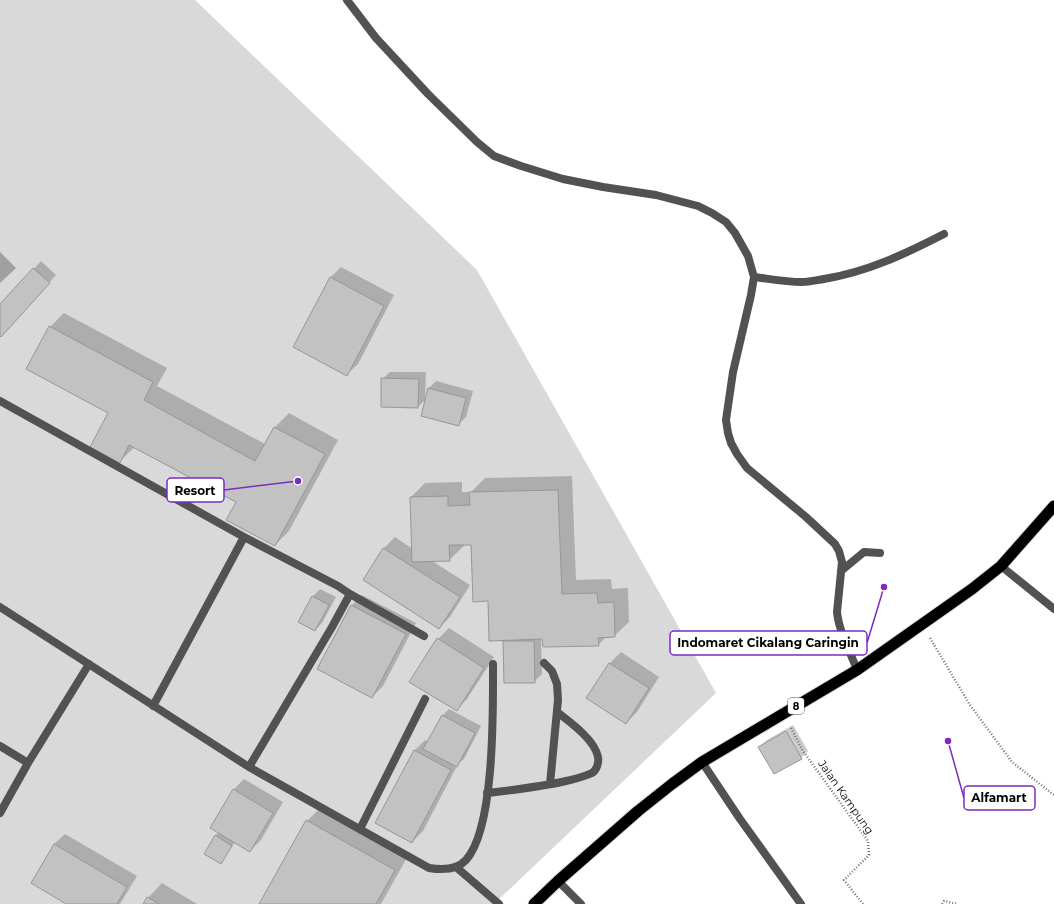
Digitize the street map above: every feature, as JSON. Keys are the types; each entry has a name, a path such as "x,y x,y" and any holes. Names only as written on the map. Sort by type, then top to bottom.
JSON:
{"highway":[{"name":"8","path":"534,904 638,811 702,762 857,670 922,625 1001,566 1054,506"}],"street":[{"path":"347,0 376,38 428,94 486,150 504,160 563,179 656,195 698,206 726,222 735,233 748,256 754,277 728,406 726,420 728,433 734,449 747,468 806,517 835,544 841,557 837,612 839,626 857,670"},
{"path":"754,277 787,282 804,282 837,277 884,263 944,234"},
{"path":"0,401 244,537 338,586 424,636"},
{"path":"153,706 244,537"},
{"path":"840,571 864,552 880,553"},
{"path":"1001,566 1054,609"},
{"path":"250,767 350,594"},
{"path":"0,607 250,767 429,868 442,870 456,867 465,861 472,852 479,837 483,822 490,754 493,664"},
{"path":"544,663 552,671 557,684 558,700 550,784"},
{"path":"0,813 28,763 89,664"},
{"path":"360,829 425,699"},
{"path":"487,793 574,779 593,772 596,769 598,757 590,743 575,727 557,712"},
{"path":"0,746 28,763"},
{"path":"702,762 740,819 801,904"},
{"path":"456,867 499,904"},
{"path":"558,882 581,904"}],"path":[{"path":"922,625 970,705 1012,762 1054,794"},
{"name":"Jalan Kampung","path":"784,713 803,751 868,841 869,856 844,880 863,904"},
{"path":"942,904 944,901 957,904"}],"shaded area":[{"path":"0,0 195,0 477,270 716,693 494,904 0,904"},
{"path":"0,252 16,268 0,283"}],"building":[{"path":"33,268 50,283 1,337 0,304"},
{"path":"330,277 384,306 347,376 293,347"},
{"path":"49,326 153,382 144,400 255,461 274,427 325,454 275,546 226,520 236,502 129,445 120,463 90,447 108,413 26,369"},
{"path":"381,378 419,379 418,408 381,407"},
{"path":"428,388 466,398 459,426 421,416"},
{"path":"558,490 562,594 597,593 598,603 614,602 615,637 598,638 599,646 543,647 542,639 489,641 488,601 473,602 471,545 449,545 450,561 412,562 410,497 448,496 448,506 470,505 469,492"},
{"path":"383,548 460,597 439,629 363,580"},
{"path":"312,596 329,605 315,631 298,622"},
{"path":"351,605 406,634 372,698 317,669"},
{"path":"437,638 484,668 457,711 409,682"},
{"path":"503,641 534,641 535,683 504,683"},
{"path":"609,663 649,688 626,724 586,698"},
{"path":"442,715 475,733 457,767 423,749"},
{"path":"786,731 802,759 774,774 758,747"},
{"path":"414,750 451,770 412,843 375,823"},
{"path":"233,789 273,813 250,852 210,828"},
{"path":"306,820 395,870 376,904 259,904"},
{"path":"215,835 232,846 221,864 204,854"},
{"path":"54,844 127,887 117,904 66,904 31,883"},
{"path":"147,897 159,904 143,904"}],"place":[{"name":"Resort","path":"298,481"},
{"name":"Indomaret Cikalang Caringin","path":"884,587"},
{"name":"Alfamart","path":"948,741"}]}
